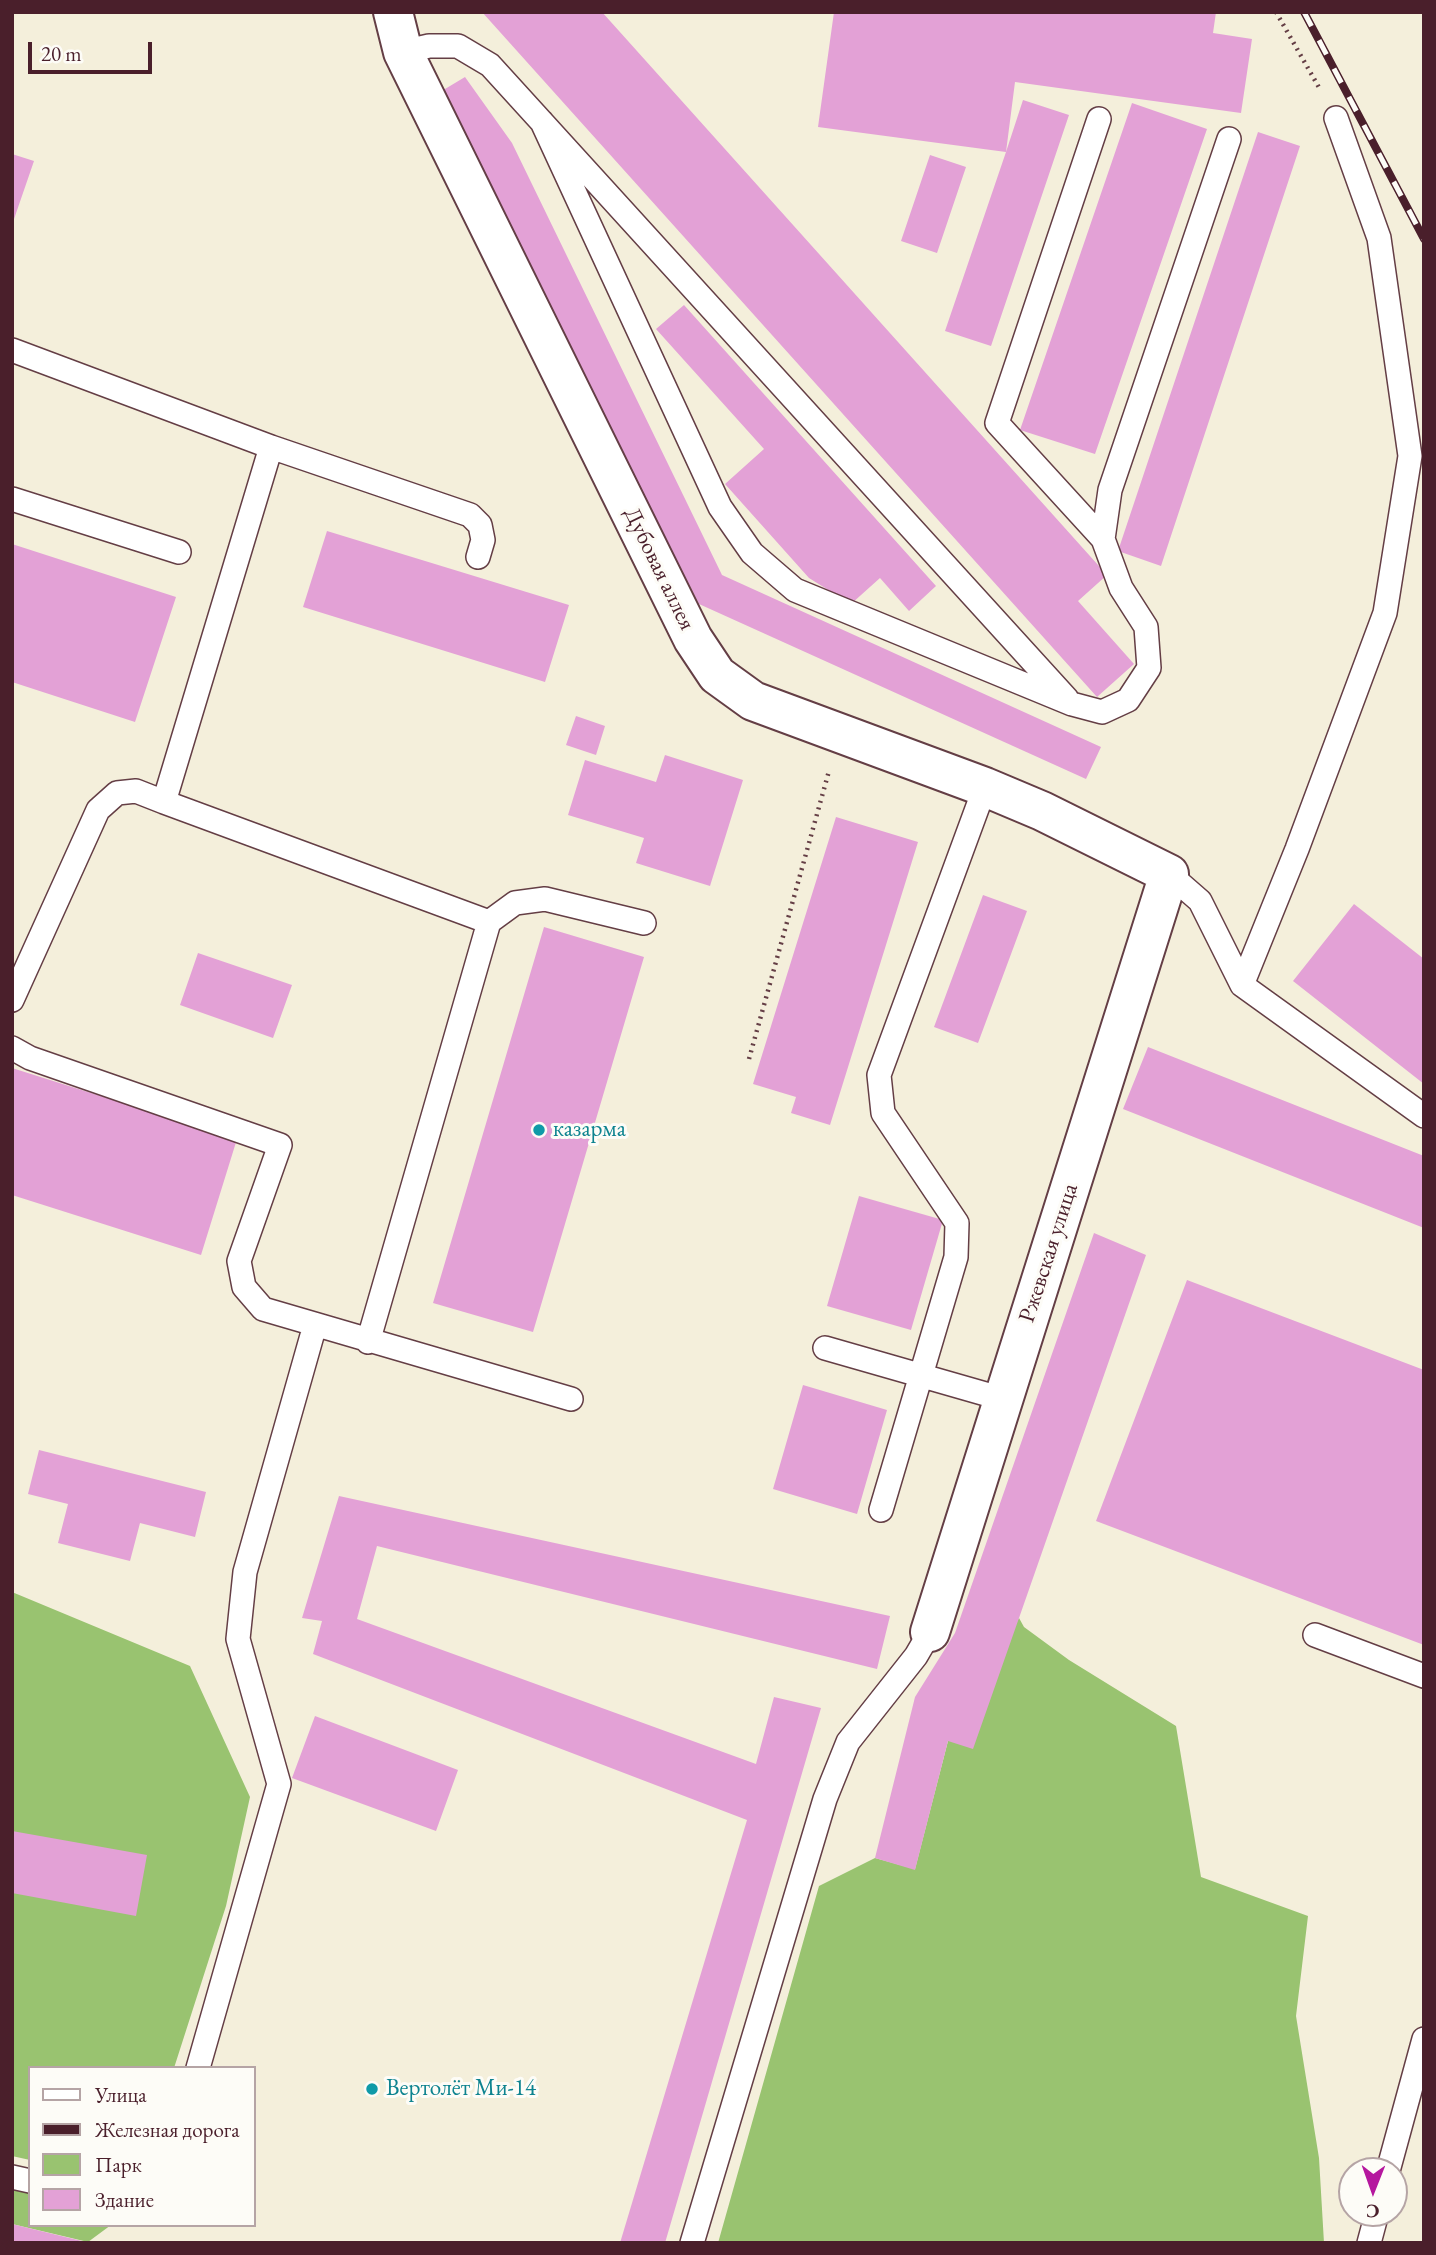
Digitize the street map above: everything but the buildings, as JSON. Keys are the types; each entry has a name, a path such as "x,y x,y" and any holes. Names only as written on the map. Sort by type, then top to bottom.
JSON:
{"street":[{"name":"Дубовая аллея","path":"393,12 404,52 693,639 717,675 753,701 985,787 1042,811 1169,874"},
{"name":"Ржевская улица","path":"930,1632 1169,874"}],"lane":[{"path":"404,52 429,46 458,46 491,65 1072,704"},
{"path":"1242,985 1297,849 1385,613 1410,456 1379,238 1336,118"},
{"path":"542,122 720,507 752,553 795,590 1072,704 1102,712 1128,701 1149,668 1146,627 1121,588 1102,538 997,423 1099,119"},
{"path":"1102,538 1110,490 1229,139"},
{"path":"12,350 271,447 470,515 480,525 483,540 478,557"},
{"path":"164,802 271,447"},
{"path":"12,499 179,552"},
{"path":"881,1510 956,1257 957,1223 883,1113 879,1075 985,787"},
{"path":"12,1000 98,810 117,793 136,791 489,922"},
{"path":"1169,874 1200,901 1242,985 1424,1115"},
{"path":"369,1342 489,922 515,903 545,899 644,923"},
{"path":"12,1048 30,1058 280,1145 239,1261 244,1287 263,1309 571,1399"},
{"path":"199,2066 279,1784 238,1639 245,1572 315,1325"},
{"path":"825,1348 1003,1399"},
{"path":"692,2243 830,1787 848,1742 916,1656 930,1632"},
{"path":"1315,1635 1424,1676"},
{"path":"1392,2157 1424,2039"}],"path":[{"path":"1276,12 1336,118"},
{"path":"749,1059 840,733"}],"green space":[{"path":"12,1592 190,1666 250,1797 226,1906 175,2066 28,2066 28,2160 12,2156"},
{"path":"1019,1618 1024,1627 1069,1660 1176,1726 1201,1877 1308,1916 1296,2016 1319,2158 1324,2243 718,2243 819,1886 875,1858 915,1869 948,1741"},
{"path":"12,2184 28,2188 28,2227 108,2227 88,2242 12,2224"}],"railway":[{"path":"1304,12 1424,239"}],"place":[{"name":"казарма","path":"539,1130"},
{"name":"Вертолёт Ми-14","path":"372,2089"}]}
